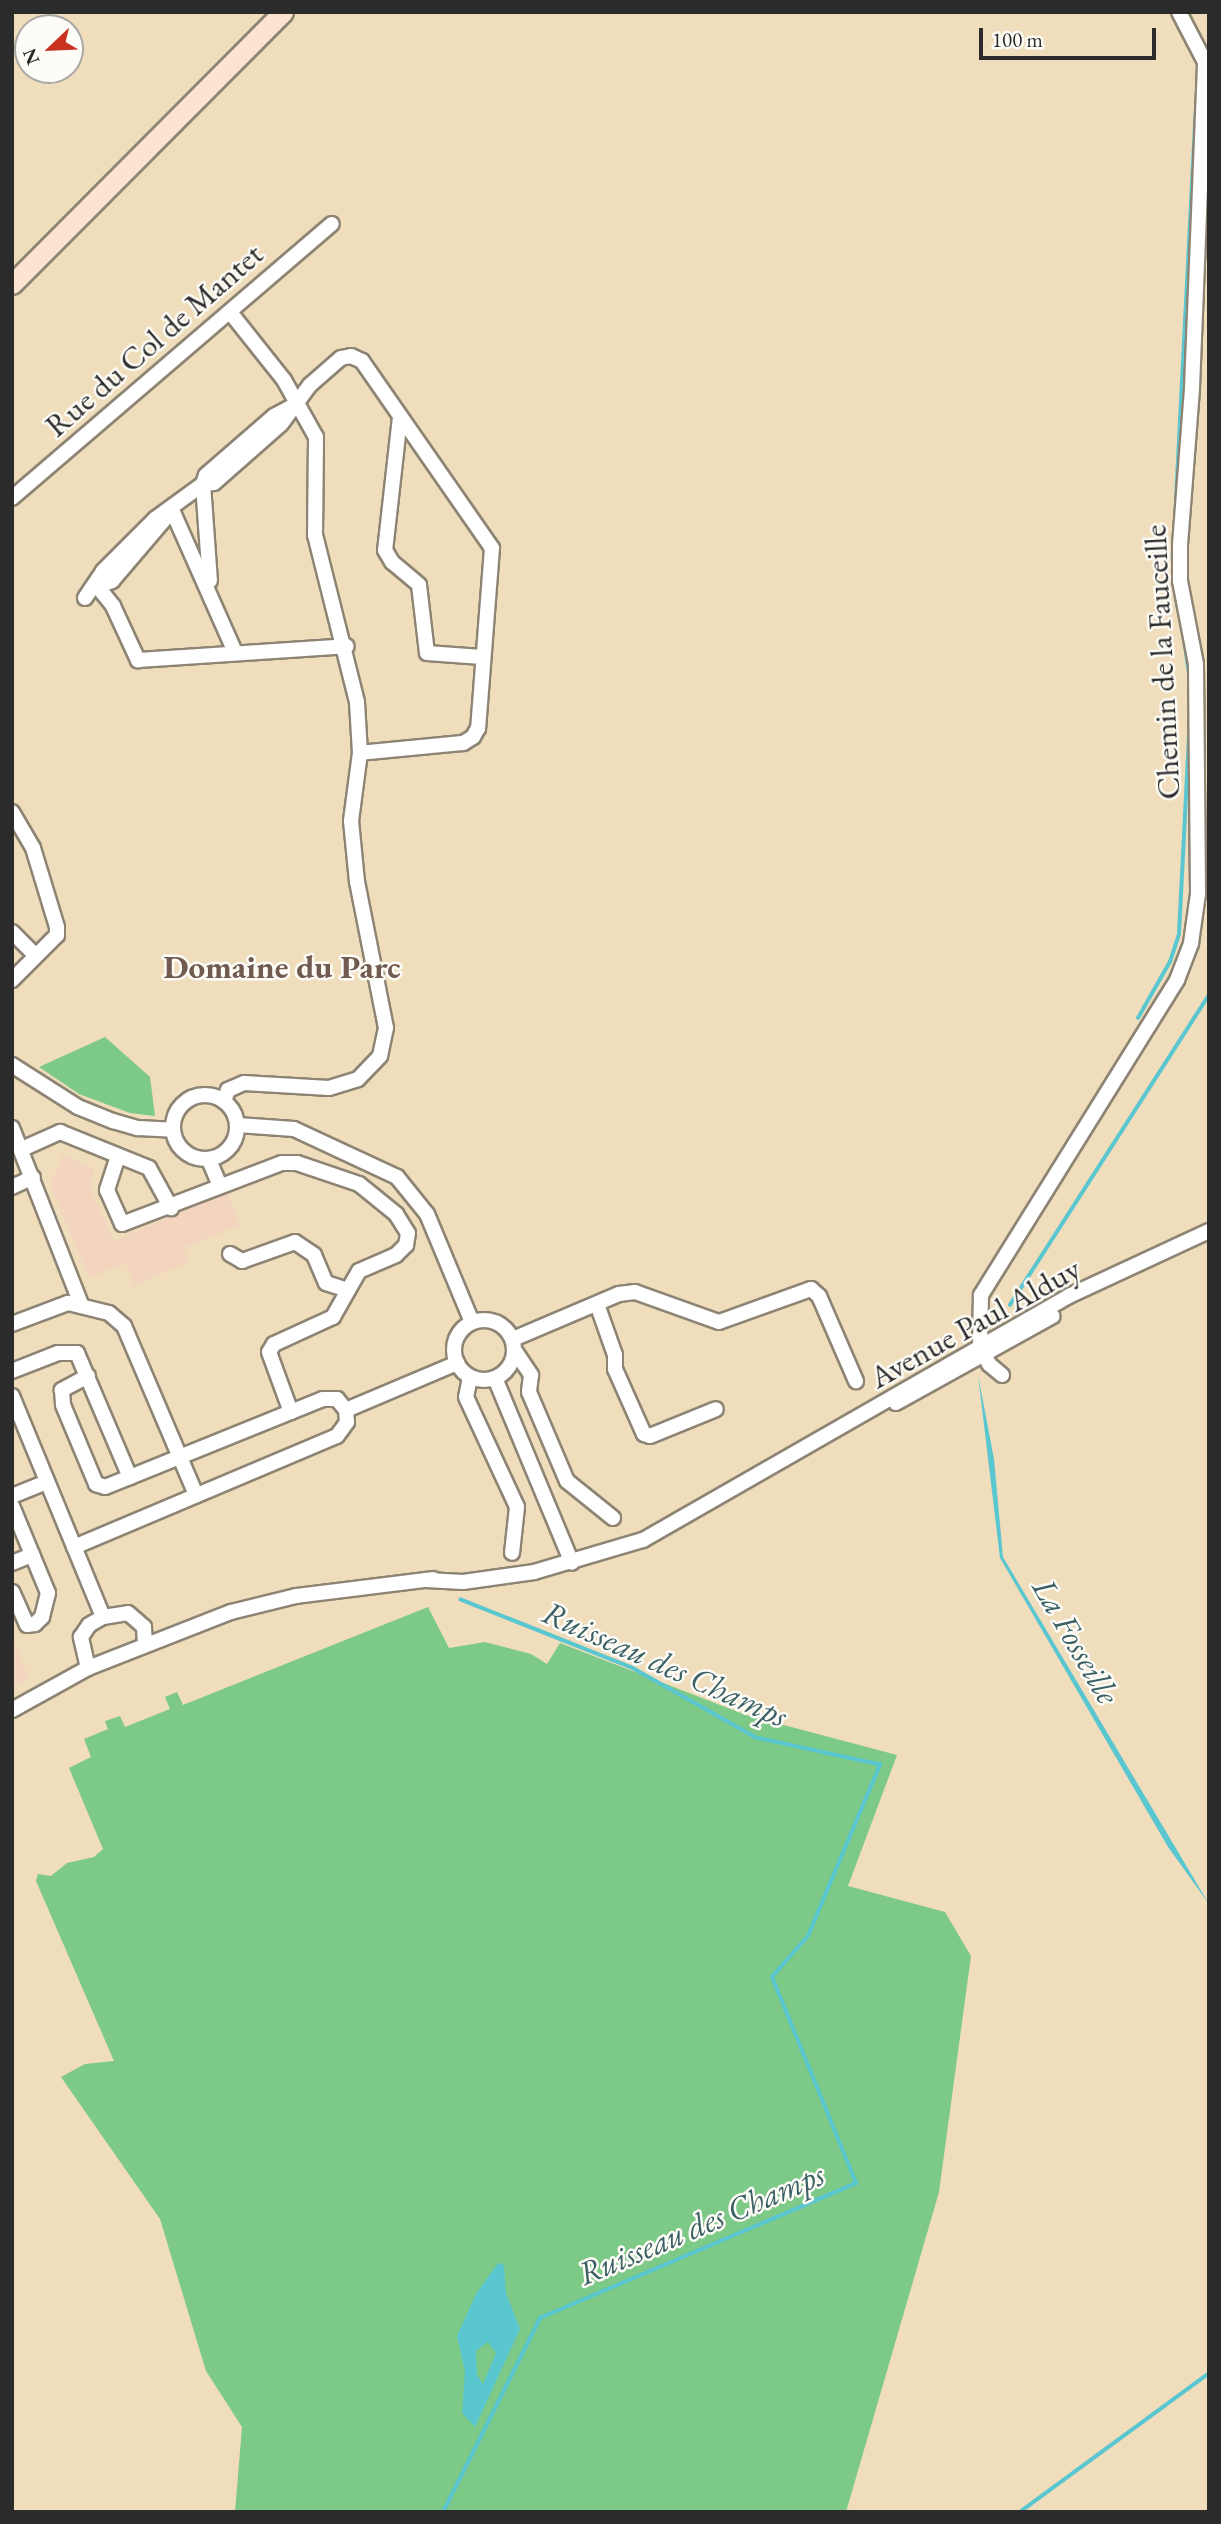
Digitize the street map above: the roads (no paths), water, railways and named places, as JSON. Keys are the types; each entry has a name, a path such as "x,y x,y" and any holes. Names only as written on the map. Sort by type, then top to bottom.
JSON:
{"main road":[{"path":"12,284 283,12"}],"street":[{"name":"Chemin de la Fauceille","path":"989,1347 979,1316 981,1295 1141,1044 1177,980 1191,943 1198,894 1196,664 1180,581 1180,545 1192,388 1205,62 1179,12"},
{"name":"Rue du Col de Mantet","path":"12,498 332,224"},
{"path":"224,1101 228,1090 244,1083 330,1088 358,1079 380,1056 386,1028 361,908 351,821 360,754 357,702 347,646 315,535 316,438 284,380 230,312"},
{"path":"211,589 203,484 206,475 274,416 297,404 310,385 341,358 351,356 362,361 492,548 478,729 473,737 463,743 360,754"},
{"path":"400,417 385,550 392,562 419,585 427,653 482,657"},
{"path":"85,598 97,586 103,571 155,519 172,510 203,484"},
{"path":"172,510 211,589 235,652"},
{"path":"97,586 113,606 138,660 347,646"},
{"path":"12,811 33,848 57,927 57,935 34,954 12,980"},
{"path":"12,932 34,954"},
{"path":"12,1065 78,1107 138,1128 173,1130"},
{"path":"207,1095 224,1101 238,1125 228,1151 209,1160 183,1152 173,1130 178,1109 186,1101 207,1095"},
{"path":"238,1125 294,1129 397,1177 427,1214 472,1322"},
{"path":"12,1128 81,1304"},
{"path":"22,1149 61,1132 155,1174 171,1208"},
{"path":"118,1156 107,1190 122,1224 171,1208 282,1163 297,1163 359,1185 380,1197 408,1233 406,1245 396,1255 359,1270 345,1289 333,1317 274,1344 269,1352 291,1412"},
{"path":"209,1160 220,1186"},
{"path":"12,1187 33,1177"},
{"name":"Avenue Paul Alduy","path":"12,1710 88,1668 231,1612 296,1596 426,1580 502,1578 643,1540 1119,1274 1209,1231"},
{"path":"230,1254 242,1261 283,1244 303,1245 314,1255 326,1283 345,1289"},
{"path":"514,1345 597,1304 635,1293 707,1320 730,1322 811,1289 820,1296 856,1381"},
{"path":"12,1324 68,1303 81,1304 109,1313 124,1326 196,1495"},
{"path":"597,1304 615,1355 614,1369 644,1434 650,1436 716,1409"},
{"path":"472,1322 500,1324 531,1375 529,1392 567,1481 613,1518"},
{"path":"472,1322 455,1340 457,1363 470,1377 495,1378 509,1368 514,1345"},
{"path":"989,1347 1002,1375"},
{"path":"12,1371 71,1350 81,1357 130,1477"},
{"path":"346,1410 457,1363"},
{"path":"74,1547 337,1436 347,1422 346,1410 331,1398 105,1487 96,1484 63,1405 62,1390 88,1376"},
{"path":"470,1377 466,1397 517,1507 512,1553"},
{"path":"495,1378 570,1559"},
{"path":"12,1395 103,1617"},
{"path":"12,1496 47,1482"},
{"path":"12,1506 48,1593 42,1618 35,1624 27,1625 12,1592"},
{"path":"12,1563 32,1555"},
{"path":"88,1668 81,1637 89,1625 103,1617 128,1613 144,1627 145,1644"}],"water":[{"path":"978,1375 994,1459 1003,1557 1209,1904 1168,1847 1000,1558"},
{"path":"498,2263 504,2265 506,2293 520,2329 475,2427 462,2413 465,2372 457,2336 476,2294","holes":["488,2342 496,2353 483,2384 477,2375 476,2351"]}],"waterway":[{"path":"1175,520 1196,112"},
{"path":"1173,556 1178,607"},
{"path":"1185,642 1190,676"},
{"path":"1138,1018 1170,962 1179,934 1190,719"},
{"path":"1010,1305 1209,995"},
{"name":"Ruisseau des Champs","path":"443,2512 540,2318 856,2183 772,1977 808,1936 880,1765 756,1738 632,1668 461,1600"},
{"path":"1020,2512 1209,2373"}],"district":[{"name":"Domaine du Parc","path":"282,967"}],"water label":[{"name":"La Fosseille","path":"1076,1641"}]}
